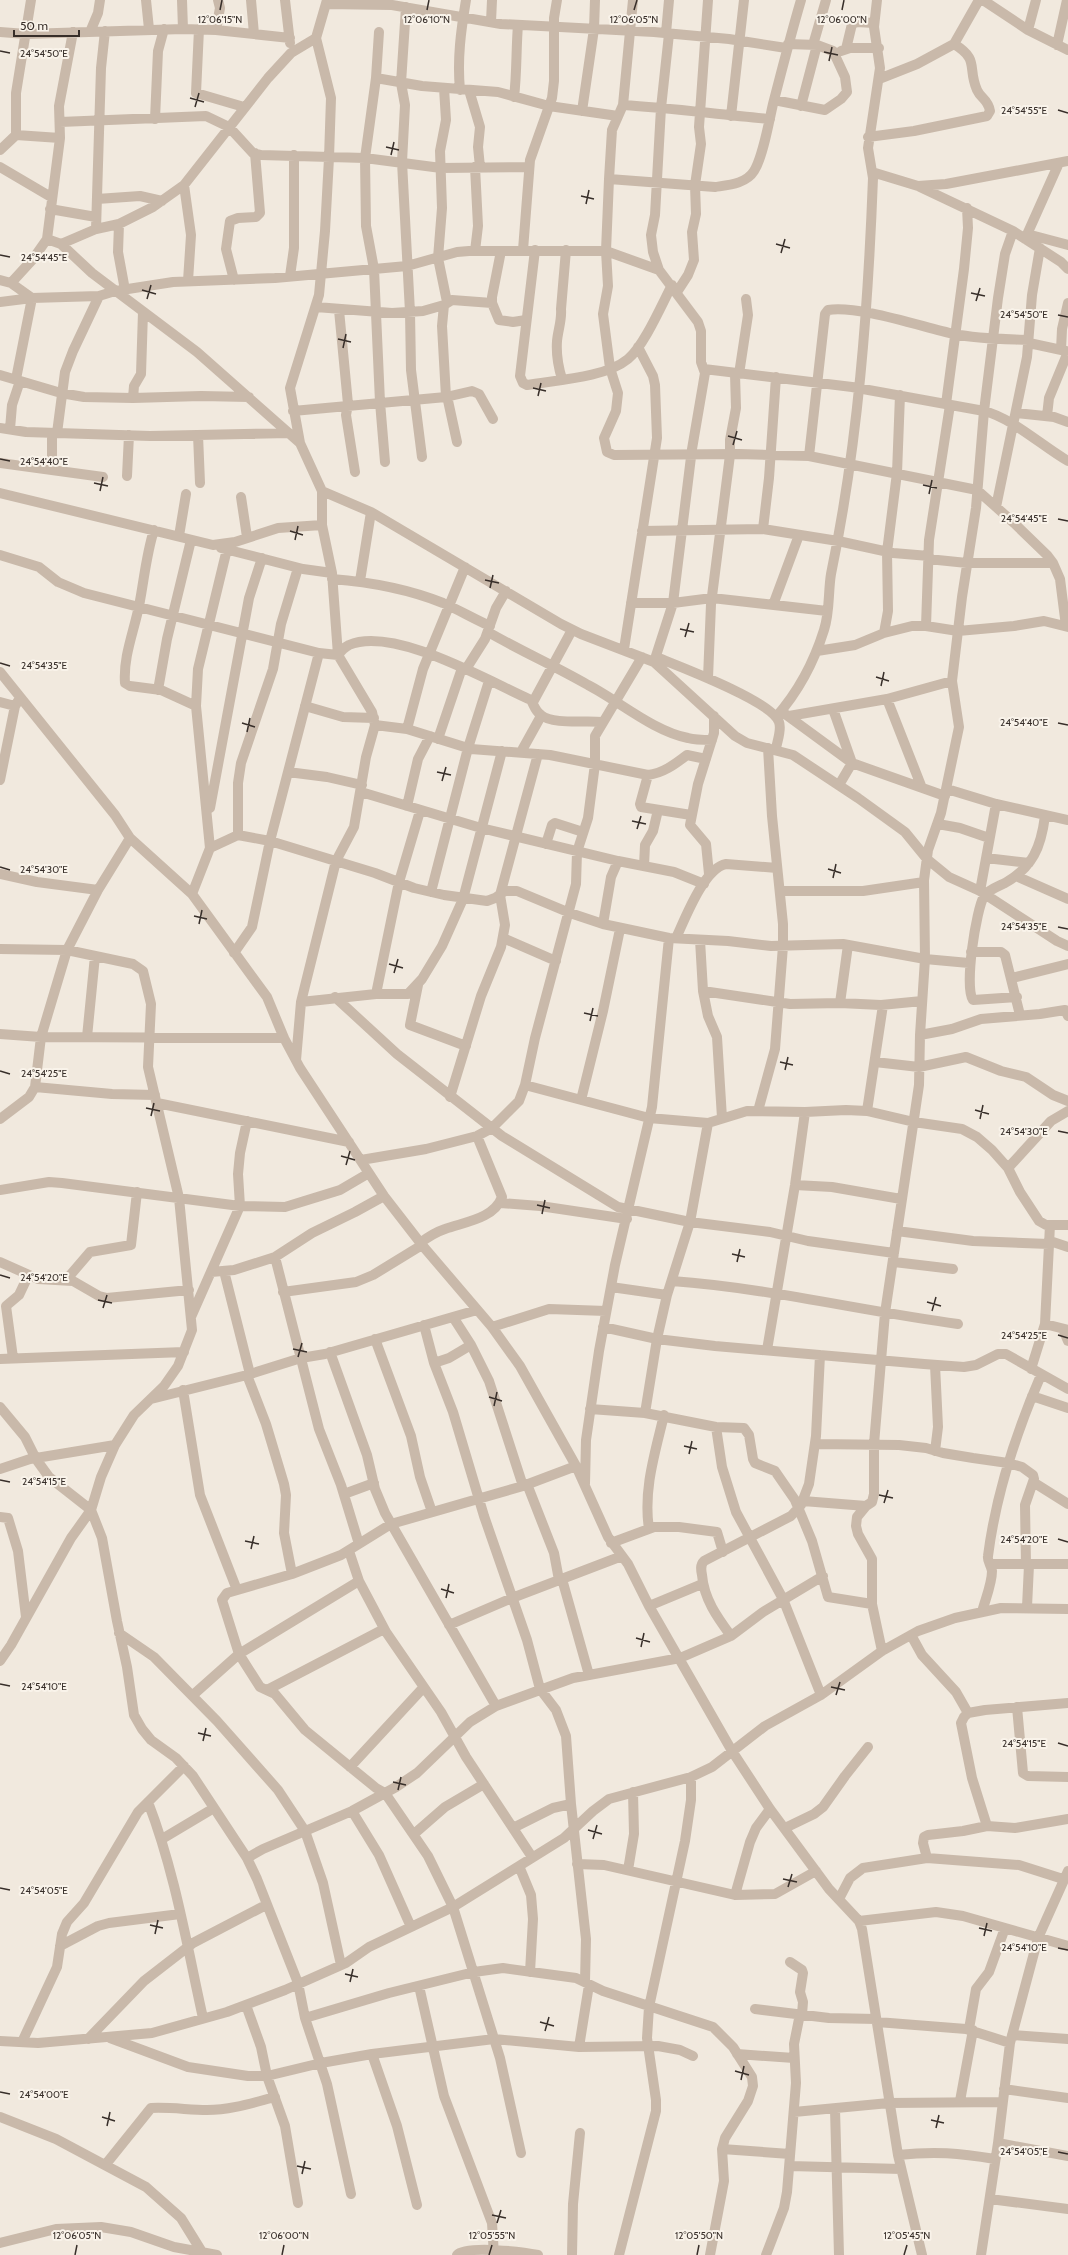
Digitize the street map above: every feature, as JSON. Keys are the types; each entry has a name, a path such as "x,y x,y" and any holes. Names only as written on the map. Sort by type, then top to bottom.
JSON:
{"street":[{"path":"0,150 16,135 16,92 31,0"},
{"path":"90,32 98,13 100,0"},
{"path":"146,0 149,29"},
{"path":"182,0 183,29"},
{"path":"216,30 220,8 218,0"},
{"path":"251,0 254,34"},
{"path":"285,0 292,53"},
{"path":"466,0 463,17 459,69 465,90 480,127 477,167 478,226 475,251"},
{"path":"491,22 492,0"},
{"path":"523,250 529,167 549,106 554,81 554,18 557,0"},
{"path":"582,111 594,29 595,0"},
{"path":"632,0 631,32 624,105 612,130 608,179 606,251 608,286 603,314 610,368 618,393 616,410 604,438 607,452 614,455 809,456 977,490 1047,555 1060,579 1067,626 1044,621 1014,626 958,631 926,626 898,628 855,645 817,651"},
{"path":"655,659 672,603 704,369 702,362 701,331 698,322 659,270 653,252 651,235 655,215 669,0"},
{"path":"535,250 520,380 527,385 562,379 610,368 629,358 638,347 674,289 693,265 692,232 696,214 695,185 701,144 699,127 708,0"},
{"path":"731,116 744,0"},
{"path":"608,179 695,185 730,185 751,175 756,167 770,119 787,46 801,0"},
{"path":"801,106 826,0"},
{"path":"758,1111 775,1049 782,946 772,748 780,728 782,715 817,651 825,629 831,576 838,541 849,464 859,388 872,201 872,172 869,160 868,137 879,79 878,48 874,23 877,0"},
{"path":"879,79 917,64 954,44 979,0"},
{"path":"983,0 1028,30 1068,50"},
{"path":"1028,30 1036,0"},
{"path":"1057,45 1067,0"},
{"path":"296,1060 301,1002 336,862 354,827 366,757 375,721 338,654 332,576 322,524 322,491 300,443 290,388 316,307 322,272 331,98 316,38 327,2 382,3 491,22 518,25 555,26 667,34 787,46 815,45 829,48 835,53 846,81 847,92 841,99 825,110 774,100"},
{"path":"406,7 401,83 406,105 402,162 410,312 410,355 413,399 422,457"},
{"path":"846,49 853,22 874,23"},
{"path":"514,97 518,71 516,46 518,25"},
{"path":"0,32 26,34 149,29 199,29 290,38"},
{"path":"155,119 158,51 164,29"},
{"path":"199,29 196,93 244,107"},
{"path":"96,229 99,122 105,31"},
{"path":"11,283 47,239 51,197 60,138 63,81 73,32"},
{"path":"379,32 376,78 365,158 366,233 374,269 380,402 386,462"},
{"path":"61,244 96,229 119,224 162,201 184,185 244,107 292,53 316,38"},
{"path":"868,137 914,131 987,116 990,111 989,105 976,87 971,60 968,54 954,44"},
{"path":"835,53 846,49 878,48"},
{"path":"376,78 401,83 444,88 498,92 549,106 618,116"},
{"path":"444,88 446,120 440,151 442,208 438,258 446,304 442,326 447,397 457,442"},
{"path":"624,105 700,111 731,116 770,119"},
{"path":"60,122 99,122 206,116 229,127 255,153 260,213 256,217 238,218 230,221 226,249 234,280"},
{"path":"16,135 60,138"},
{"path":"255,153 329,158 365,158 441,168 529,167"},
{"path":"290,276 294,248 294,155"},
{"path":"918,186 946,184 1064,162"},
{"path":"1026,236 1064,162"},
{"path":"0,167 51,197"},
{"path":"872,172 918,186 1026,236 1068,245"},
{"path":"184,185 192,235 188,282"},
{"path":"97,199 140,196 162,201"},
{"path":"926,626 928,557 965,262 967,208"},
{"path":"50,209 96,217"},
{"path":"119,224 118,252 120,290"},
{"path":"882,1651 872,1604 872,1559 858,1534 856,1526 857,1517 866,1506 872,1502 874,1494 874,1444 885,1313 898,1231 901,1199 914,1122 919,1067 925,959 924,882 927,859 946,792 959,727 952,680 967,563 976,508 984,411 998,298 1005,254 1013,231"},
{"path":"1026,236 1068,269"},
{"path":"47,239 61,244 92,273 120,290 143,312 203,357 300,443"},
{"path":"996,507 1014,426 1028,341 1040,248"},
{"path":"562,379 557,362 557,342 562,316 561,309 566,250"},
{"path":"0,302 32,298 99,296 120,290 188,282 290,276 322,272 407,266 457,252 475,251 606,251 659,270"},
{"path":"501,251 492,303 499,320 513,322 526,320"},
{"path":"0,280 11,283 32,298"},
{"path":"52,469 55,433 61,393 73,351 99,296"},
{"path":"32,298 18,380 5,429 55,433 129,435 289,433"},
{"path":"708,678 712,598 719,531 730,455 730,440 736,408 737,374 748,316 746,299"},
{"path":"316,307 375,313 424,311 466,300 492,303"},
{"path":"1048,416 1049,398 1066,351 1062,329 1068,303"},
{"path":"809,456 826,312 831,309 865,313 956,334 994,339 1028,341 1066,351"},
{"path":"339,310 348,404 346,415 355,472"},
{"path":"133,398 134,386 141,374 143,312"},
{"path":"624,649 657,438 655,385 651,372 638,347"},
{"path":"704,369 859,388 984,411 1004,417 1014,426 1068,461"},
{"path":"0,375 61,393 84,397 249,397"},
{"path":"763,529 776,377"},
{"path":"293,411 348,404 447,397 463,392 475,392 482,400 493,419"},
{"path":"884,633 888,611 887,552 898,473 900,395"},
{"path":"1016,412 1048,416 1068,422"},
{"path":"127,476 129,435"},
{"path":"198,435 200,483"},
{"path":"0,463 52,469 103,478"},
{"path":"322,491 371,512 572,630 642,657 655,659 708,678 782,715 852,763 922,788 946,792 1045,816 1068,820"},
{"path":"0,493 179,536 298,568 394,588 448,606 489,629 524,653 616,700 640,717 674,734 688,738 712,740"},
{"path":"179,536 186,494"},
{"path":"241,497 247,537"},
{"path":"360,581 371,512"},
{"path":"213,546 230,543 278,528 322,524"},
{"path":"642,531 660,529 682,531 719,531 746,528 763,529 838,541 887,552 967,563 1053,564"},
{"path":"154,530 143,574 139,607 130,642 126,683 130,686 158,690 196,706"},
{"path":"773,605 799,535"},
{"path":"158,690 173,616 191,540"},
{"path":"192,894 210,848 196,706 198,669 227,549"},
{"path":"0,555 39,567 58,582 78,591 319,653 338,654 348,645 378,642 394,643 430,654 531,700 542,716 556,721 602,722"},
{"path":"207,819 218,772 234,674 244,633 249,598 262,558"},
{"path":"407,730 419,680 465,567"},
{"path":"238,835 238,783 241,763 262,704 279,642 281,624 298,568"},
{"path":"407,806 418,759 434,737 464,669 489,629 496,608 506,591"},
{"path":"631,603 672,603 712,598 827,611"},
{"path":"533,702 572,630"},
{"path":"234,953 252,926 270,842 319,653"},
{"path":"361,1160 426,1150 477,1136 492,1128 520,1100 526,1085 535,1038 570,913 576,884 577,852 588,818 595,764 595,736 642,657"},
{"path":"655,659 735,736 747,742 793,755 839,785 905,832 927,859 949,877 982,893 1057,941 1068,946"},
{"path":"0,672 18,702 115,815 130,838 192,894 234,953 268,997 284,1038 296,1060 384,1196 421,1244 492,1327 529,1380 576,1466 612,1543 622,1556 732,1751 770,1809 816,1871 859,1921 862,1929 898,2155 922,2255"},
{"path":"782,715 833,709 887,699 952,680"},
{"path":"431,892 468,748 476,728 489,681"},
{"path":"887,699 922,788"},
{"path":"0,702 18,702"},
{"path":"0,780 18,702"},
{"path":"305,706 343,717 375,721 468,748 538,754 648,775 671,767 687,755 706,759"},
{"path":"833,709 852,763 839,785"},
{"path":"522,752 542,716"},
{"path":"585,1486 586,1440 603,1327 610,1287 628,1215 649,1118 672,938 709,874 706,844 691,828 691,815 712,740 715,725 714,716"},
{"path":"0,738 10,733"},
{"path":"301,1002 335,997 376,994 408,994 419,983 442,946 463,899 502,751"},
{"path":"450,1097 481,996 503,938 505,926 500,895 538,754"},
{"path":"288,772 327,777 361,788 420,811 577,852 674,872 704,884"},
{"path":"648,775 640,806 691,815"},
{"path":"996,804 989,838 980,908 970,958 973,1000 1017,997"},
{"path":"644,866 645,845 653,831 658,810"},
{"path":"376,994 399,882 420,811"},
{"path":"982,893 1016,876 1035,857 1042,838 1045,816"},
{"path":"546,844 552,825 555,823 583,832"},
{"path":"938,824 960,828 989,838"},
{"path":"210,848 238,835 270,842 431,892 463,899 487,901 509,890 517,891 570,913 603,924 620,929 672,938 782,946 848,945 925,959 970,958 1004,953 1017,997 1020,1015"},
{"path":"0,1119 29,1097 35,1087 41,1037 67,950 98,890 130,838"},
{"path":"986,858 1029,863"},
{"path":"603,924 610,877 618,861"},
{"path":"709,874 726,864 777,868"},
{"path":"0,874 37,882 98,890"},
{"path":"1016,876 1068,899"},
{"path":"780,891 863,891 924,882"},
{"path":"581,1100 603,1011 620,929"},
{"path":"503,938 556,961"},
{"path":"700,940 703,992 708,1016 717,1037 722,1118"},
{"path":"840,1003 848,945"},
{"path":"0,950 67,950 133,964 143,971 152,1004 148,1067 179,1198 192,1330 178,1366 164,1386 134,1415 115,1445 101,1477 91,1510 71,1538 26,1617 12,1645 0,1660"},
{"path":"87,1037 95,956"},
{"path":"1012,978 1068,964"},
{"path":"419,983 410,1024 466,1046"},
{"path":"703,992 778,1002 883,1005 922,1001"},
{"path":"335,997 397,1054 450,1097 492,1128 628,1215"},
{"path":"867,1111 883,1005"},
{"path":"920,1035 952,1029 980,1019 998,1019 1065,1010 1068,1016"},
{"path":"0,1034 41,1037 150,1036 284,1038"},
{"path":"875,1062 919,1067 966,1057 1001,1071 1026,1077 1053,1095 1068,1101"},
{"path":"526,1085 649,1118 708,1123 742,1112 805,1112 846,1110 867,1111 914,1122 962,1129 988,1146 1008,1168 1020,1192 1039,1221 1046,1225 1068,1225"},
{"path":"35,1087 156,1099 247,1121 349,1142"},
{"path":"1008,1168 1051,1121 1068,1111"},
{"path":"767,1350 796,1185 805,1112"},
{"path":"191,1317 240,1206 238,1174 240,1153 247,1121"},
{"path":"645,1413 657,1339 667,1295 690,1222 708,1123"},
{"path":"477,1136 502,1197 500,1203"},
{"path":"0,1190 48,1182 240,1206 285,1207 340,1190 369,1173"},
{"path":"796,1185 832,1187 901,1199"},
{"path":"66,1280 90,1252 131,1245 137,1192"},
{"path":"211,1272 234,1270 275,1257 312,1233 384,1196"},
{"path":"283,1292 356,1282 373,1275 444,1229 470,1222 500,1203 628,1215 650,1212 690,1222 770,1232 786,1237 953,1269"},
{"path":"1031,1369 1045,1324 1050,1225"},
{"path":"898,1231 973,1241 1049,1242 1068,1247"},
{"path":"275,1257 319,1429 344,1494 359,1544"},
{"path":"0,1262 28,1276 38,1279 66,1280 107,1298 189,1290"},
{"path":"224,1271 249,1375 266,1424 284,1484 286,1495 284,1533 292,1574"},
{"path":"13,1358 6,1306 19,1295 28,1276"},
{"path":"672,1281 714,1284 958,1324"},
{"path":"610,1287 667,1295"},
{"path":"492,1327 549,1309 606,1311"},
{"path":"148,1400 183,1390 249,1375 301,1358 330,1352 477,1310"},
{"path":"453,1317 471,1345 489,1381 525,1485 554,1553 589,1675"},
{"path":"1045,1324 1066,1330 1068,1340"},
{"path":"424,1325 434,1363 454,1412 479,1498 540,1689 556,1710 564,1730 586,1939 587,1983 579,2047"},
{"path":"603,1327 657,1339 881,1361 964,1367 976,1365 1002,1354 1006,1354 1068,1389"},
{"path":"375,1339 411,1436 420,1477 432,1512"},
{"path":"434,1363 449,1358 471,1345"},
{"path":"0,1358 184,1352"},
{"path":"330,1352 367,1455 374,1483 391,1524 496,1706"},
{"path":"731,1636 714,1612 703,1590 702,1562 791,1516 801,1505 809,1484 814,1444 820,1355"},
{"path":"935,1365 938,1427 935,1451"},
{"path":"982,1612 991,1578 988,1558 1000,1492 1008,1463 1041,1375"},
{"path":"183,1390 200,1495 237,1590"},
{"path":"1032,1396 1068,1408"},
{"path":"0,1407 25,1437 36,1458 49,1477 91,1510 102,1538 119,1633 128,1667 134,1715 151,1740 184,1766 247,1858 298,1983 305,2018 321,2063 351,2194"},
{"path":"590,1409 664,1415 716,1427 744,1428 747,1431 753,1459 756,1463 775,1471 801,1505 828,1597 872,1604"},
{"path":"649,1529 647,1508 648,1481 664,1415"},
{"path":"716,1427 722,1467 736,1512 783,1600 822,1695"},
{"path":"814,1444 874,1444 920,1447 972,1458 1008,1463 1022,1467 1033,1475 1033,1482 1025,1505 1027,1608"},
{"path":"0,1469 36,1458 115,1445"},
{"path":"521,2153 500,2058 453,1907 414,1834 385,1793 350,1767 305,1730 275,1694 260,1687 239,1654 222,1600 223,1595 292,1574 349,1551 391,1524 525,1485 576,1466"},
{"path":"1033,1482 1068,1504"},
{"path":"344,1494 374,1483"},
{"path":"801,1505 866,1506"},
{"path":"0,1517 8,1518 18,1551 26,1617"},
{"path":"612,1543 649,1529 679,1527 715,1531 718,1533 723,1552"},
{"path":"349,1551 359,1581 384,1629 455,1736 484,1784 532,1857"},
{"path":"449,1625 512,1598 622,1556"},
{"path":"990,1564 1068,1564"},
{"path":"247,1858 263,1849 352,1811 385,1793 417,1773 470,1722 496,1706 540,1689 589,1675 680,1658 731,1636 783,1600 822,1576"},
{"path":"193,1695 239,1654 359,1581"},
{"path":"649,1606 702,1584"},
{"path":"0,2041 22,2042 88,2039 152,2033 246,2004 298,1983 341,1965 369,1947 453,1907 564,1838 608,1799 691,1776 712,1767 765,1726 822,1695 882,1651 911,1635 955,1618 1001,1608 1068,1609"},
{"path":"267,1690 384,1629"},
{"path":"119,1633 154,1657 193,1695 278,1790 305,1831 323,1882 341,1965"},
{"path":"911,1635 922,1655 956,1692 968,1713"},
{"path":"350,1767 423,1688"},
{"path":"986,1826 972,1778 962,1723 964,1716 968,1713 1068,1703"},
{"path":"1017,1707 1023,1773 1028,1776 1068,1777"},
{"path":"785,1828 823,1808 845,1776 868,1747"},
{"path":"22,2042 57,1968 60,1946 67,1922 84,1903 138,1812 184,1766"},
{"path":"619,2255 656,2110 648,2046 649,2007 678,1881 691,1800 691,1776"},
{"path":"414,1834 445,1808 484,1784"},
{"path":"628,1870 634,1834 633,1792"},
{"path":"148,1802 162,1839 188,1948 202,2018"},
{"path":"513,1828 553,1808 571,1804"},
{"path":"162,1839 214,1808"},
{"path":"735,1895 750,1842 756,1828 770,1809"},
{"path":"352,1811 379,1855 411,1927"},
{"path":"927,1858 923,1843 924,1837 928,1835 964,1831 986,1826 1015,1828 1068,1819"},
{"path":"839,1899 850,1878 863,1868 927,1858 1019,1865 1066,1875 1038,1938 1011,2039 998,2143 981,2255"},
{"path":"577,1864 604,1865 735,1895 776,1894 816,1871"},
{"path":"519,1866 530,1895 533,1930 530,1972"},
{"path":"88,2039 144,1981 188,1948 266,1905"},
{"path":"859,1921 936,1912 963,1916 1068,1946"},
{"path":"60,1946 103,1925 180,1914"},
{"path":"960,2101 976,1989 989,1972 1005,1928"},
{"path":"766,2255 784,2208 790,2166 796,2076 794,2044 801,2014 800,1992 803,1973 802,1970 790,1962"},
{"path":"305,2018 419,1986 496,1968 530,1972 587,1983 649,2007 684,2016 713,2027 728,2041 737,2054 752,2077 753,2086 748,2101 725,2138 722,2149 724,2181 710,2255"},
{"path":"419,1986 431,2046 452,2120 492,2224 494,2253"},
{"path":"246,2004 261,2047 267,2076 290,2145 298,2203"},
{"path":"755,2008 829,2018 934,2025 971,2030 1011,2039 1068,2039"},
{"path":"107,2037 188,2067 248,2076 267,2076 321,2063 372,2054 494,2039 579,2047 667,2047 692,2056"},
{"path":"372,2054 397,2126 417,2205"},
{"path":"737,2054 794,2058"},
{"path":"1004,2089 1068,2098"},
{"path":"106,2164 151,2108 173,2107 207,2110 232,2108 275,2097"},
{"path":"794,2112 889,2103 960,2101 1002,2102"},
{"path":"835,2108 839,2255"},
{"path":"0,2118 56,2139 106,2164 146,2187 181,2218 202,2252"},
{"path":"572,2255 573,2204 580,2133"},
{"path":"998,2143 1068,2156"},
{"path":"722,2149 790,2154"},
{"path":"898,2155 927,2152 951,2152 995,2159"},
{"path":"790,2166 902,2168"},
{"path":"990,2199 1068,2209"},
{"path":"0,2243 56,2229 101,2227 131,2232 174,2247 217,2255"},
{"path":"457,2255 462,2251 494,2253 523,2252 538,2255"}]}
